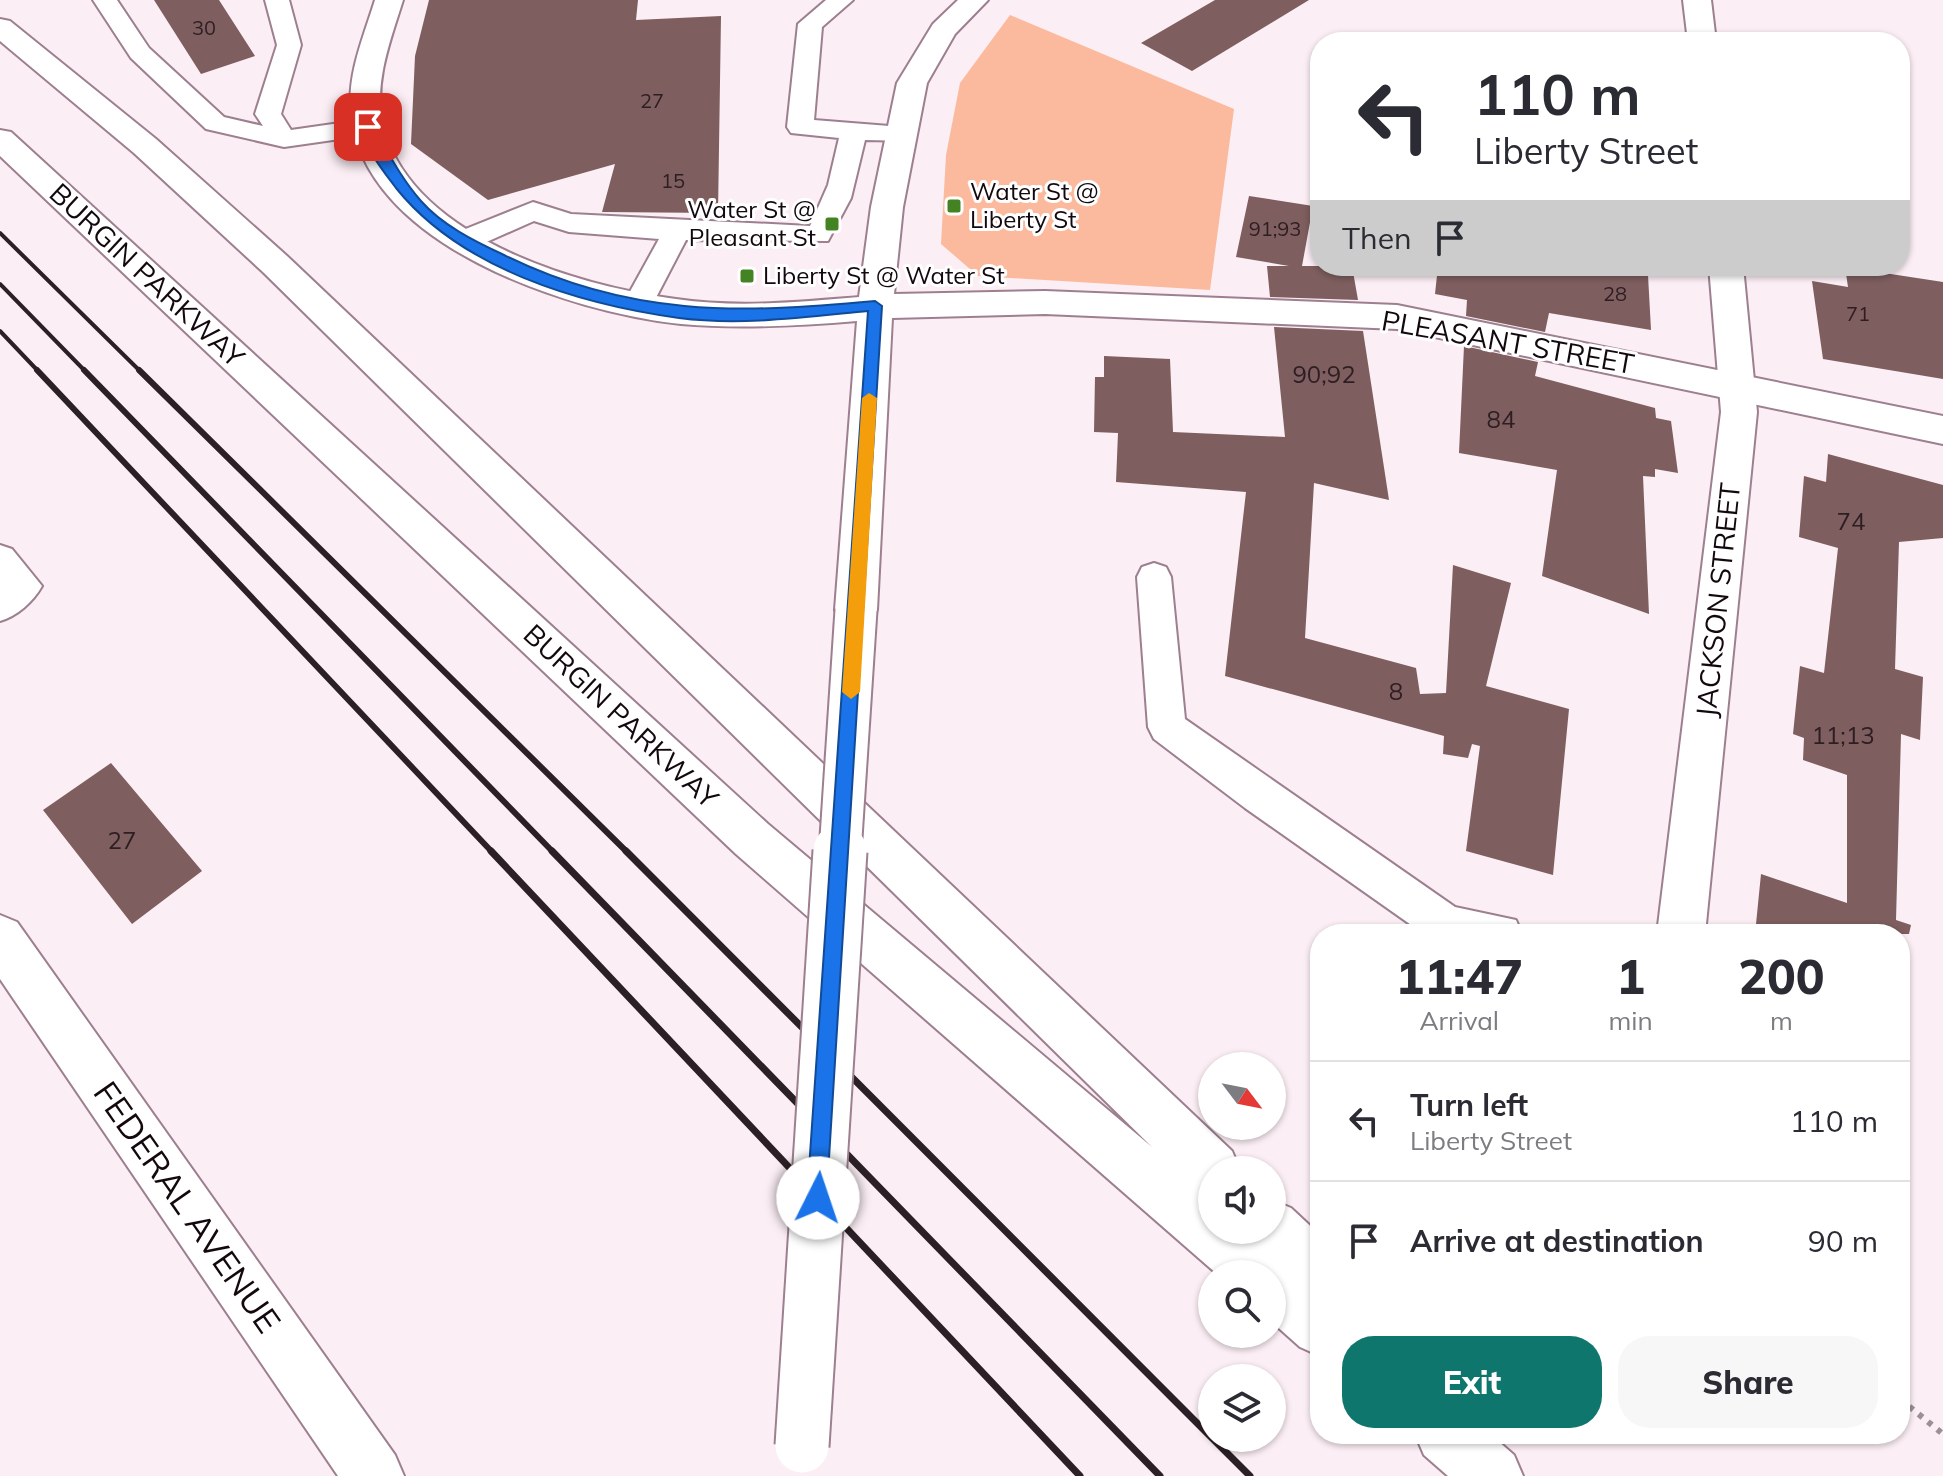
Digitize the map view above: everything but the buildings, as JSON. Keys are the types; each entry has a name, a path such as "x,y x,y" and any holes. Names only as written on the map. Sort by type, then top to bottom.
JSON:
{"main road":[{"path":"0,0 21,38 42,62"},
{"path":"368,127 366,83 389,0"},
{"path":"801,1461 875,306 887,207 912,83 943,30 974,0"},
{"path":"1697,0 1701,32"},
{"path":"0,27 145,146 275,264 1199,1156"},
{"name":"PLEASANT STREET","path":"368,127 374,146 400,186 419,207 463,241 544,281 637,306 723,315 995,302 1397,317 1943,430"},
{"name":"BURGIN PARKWAY","path":"0,139 752,839 1243,1260"},
{"name":"JACKSON STREET","path":"1682,924 1739,412 1727,276"},
{"name":"FEDERAL AVENUE","path":"0,938 374,1476"},
{"path":"1286,1241 1310,1264"},
{"path":"1286,1297 1310,1318"},
{"path":"1456,1444 1493,1476"},
{"path":"1496,1444 1529,1476"}],"lane":[{"path":"105,0 140,53 215,123 284,139 368,127"},
{"path":"277,0 289,45 268,114 284,139"},
{"path":"841,0 810,24 800,127 902,135"},
{"path":"463,241 533,211 569,223 677,231 818,235 831,216 847,176 853,131"},
{"path":"637,306 677,231"},
{"path":"0,559 24,586 0,607"},
{"path":"1154,577 1167,727 1259,796 1444,924"}],"path":[{"path":"1910,1407 1943,1434"}],"shaded area":[{"path":"1010,15 1234,109 1210,290 978,276 941,244 946,155 960,83"}],"railway":[{"path":"0,233 141,372"},
{"path":"0,284 86,372"},
{"path":"0,331 39,372"},
{"path":"37,370 493,853"},
{"path":"84,370 554,853"},
{"path":"139,370 628,853"},
{"path":"491,851 1080,1476"},
{"path":"552,851 1160,1476"},
{"path":"628,853 1250,1476"}],"slow traffic":[{"path":"851,692 869,398"}],"place":[{"name":"Water St @ Liberty St","path":"954,206"},
{"name":"Water St @ Pleasant St","path":"832,224"},
{"name":"Liberty St @ Water St","path":"747,276"}],"route":[{"path":"368,127 374,146 386,166 419,207 463,241 544,281 610,300 680,313 776,315 875,306 818,1198"}]}
